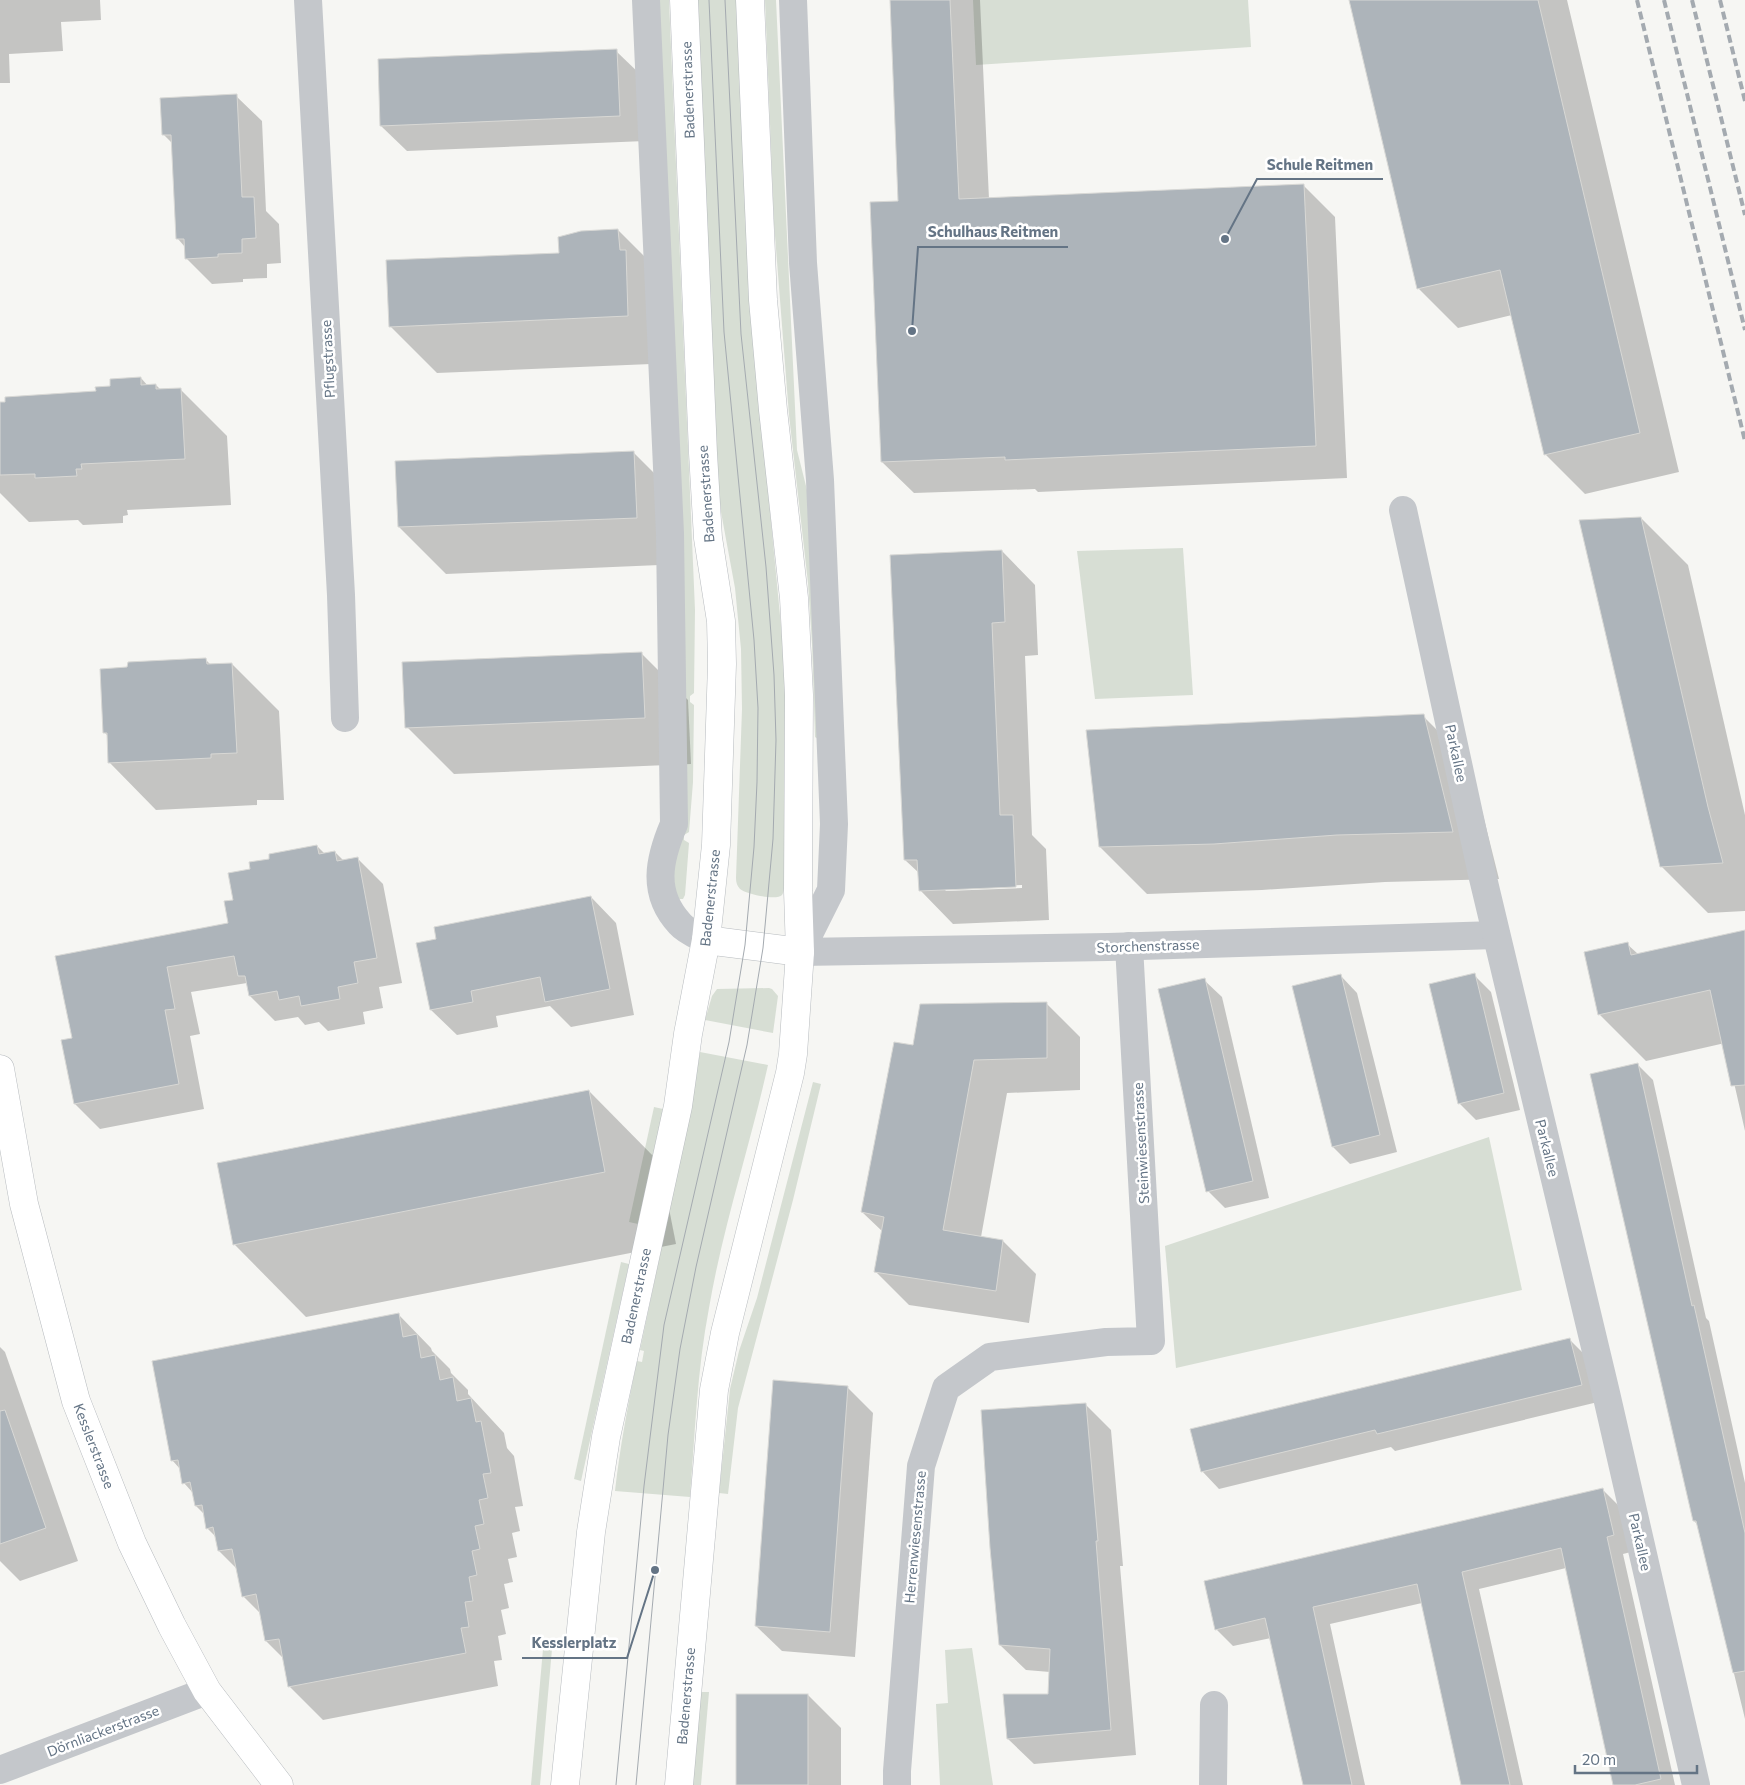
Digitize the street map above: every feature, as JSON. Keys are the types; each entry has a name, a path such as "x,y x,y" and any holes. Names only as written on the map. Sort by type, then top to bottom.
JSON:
{"main road":[{"name":"Badenerstrasse","path":"564,1785 590,1532 606,1437 678,1106 688,1034 706,940 716,845 722,664 720,621 708,538 702,453 684,0"},
{"name":"Badenerstrasse","path":"679,1785 714,1390 725,1333 794,1054 800,952 798,891 800,695 794,598 763,300 750,0"},
{"path":"706,940 800,952"},
{"name":"Kesslerstrasse","path":"0,1070 24,1204 76,1401 132,1543 172,1626 207,1691 279,1785"}],"street":[{"name":"Pflugstrasse","path":"308,0 341,595 345,718"},
{"path":"646,0 670,534 674,824 665,845 661,868 661,886 665,904 681,926 706,940"},
{"path":"793,0 803,263 820,480 834,824 831,890 800,952"},
{"name":"Parkallee","path":"1403,510 1496,935 1606,1392 1696,1785"},
{"name":"Storchenstrasse","path":"800,952 1129,946 1496,935"},
{"name":"Steinwiesenstrasse","path":"1129,946 1151,1340"},
{"name":"Herrenwiesenstrasse","path":"898,1785 897,1771 902,1692 921,1466 946,1388 990,1356 1106,1342 1151,1340"},
{"name":"Dörnliackerstrasse","path":"0,1770 207,1691"},
{"path":"1213,1785 1214,1705"}],"shaded area":[{"path":"658,0 669,0 695,610 694,693 690,696 690,702 694,705 693,782 689,832 684,835 684,840 689,843 685,895 683,899 676,897 672,877"},
{"path":"697,0 737,0 765,458 785,668 787,753 784,892 779,897 755,895 743,891 738,887 736,879 742,709 741,649 735,588 721,512 717,472"},
{"path":"765,0 776,0 797,450 807,490 818,739 815,737 808,583 789,415 774,223"},
{"path":"973,0 1248,0 1251,47 976,65"},
{"path":"1183,548 1193,695 1095,699 1077,551"},
{"path":"769,988 778,996 773,1033 705,1020 712,996 717,989"},
{"path":"700,1052 768,1065 729,1216 709,1308 699,1379 690,1497 615,1491 630,1393 637,1361 642,1362 644,1351 640,1350 691,1108"},
{"path":"813,1082 821,1084 793,1200 738,1408 728,1494 719,1493 730,1389 739,1351 757,1298"},
{"path":"654,1107 663,1109 638,1224 629,1222"},
{"path":"1489,1137 1522,1290 1176,1368 1165,1246"},
{"path":"621,1262 629,1264 581,1481 574,1479"},
{"path":"972,1648 993,1785 940,1785 936,1704 948,1703 945,1650"},
{"path":"543,1649 552,1649 540,1785 531,1785"},
{"path":"701,1692 709,1692 701,1785 693,1785"}],"building":[{"path":"890,0 950,0 959,199 1304,184 1316,446 1005,460 1005,457 881,462 870,202 898,201"},
{"path":"1349,0 1538,0 1640,433 1544,455 1500,270 1417,289"},
{"path":"617,49 620,116 380,126 378,59"},
{"path":"237,94 242,197 254,197 256,238 242,239 242,253 218,254 218,257 185,259 184,239 176,239 171,135 162,135 160,98"},
{"path":"618,229 620,250 626,250 628,316 389,327 386,260 559,253 558,237 581,231"},
{"path":"141,377 141,385 156,384 156,389 181,388 185,459 81,464 82,469 76,469 77,476 35,478 35,474 0,475 0,402 5,402 5,397 96,391 95,387 110,386 110,379"},
{"path":"634,451 637,518 398,527 395,461"},
{"path":"1641,517 1708,807 1723,863 1660,867 1579,520"},
{"path":"1002,550 1005,622 992,623 1000,815 1013,815 1016,887 919,891 917,860 904,860 890,555"},
{"path":"642,652 645,718 405,728 402,662"},
{"path":"206,658 207,664 232,663 237,753 211,754 211,758 108,763 107,733 103,733 100,669 127,667 128,662"},
{"path":"1424,714 1453,832 1337,835 1214,844 1099,847 1086,730"},
{"path":"317,845 319,854 335,851 337,861 358,857 377,958 354,962 358,983 338,987 340,999 301,1006 299,996 279,1000 277,991 249,996 245,976 238,976 234,956 167,967 175,1009 165,1010 179,1084 74,1104 61,1040 72,1038 55,956 228,923 224,901 233,900 228,873 250,869 249,862 269,859 269,854"},
{"path":"591,896 610,989 545,1002 540,977 471,991 473,1002 430,1010 416,943 436,939 434,927"},
{"path":"1745,930 1745,1085 1731,1086 1710,990 1598,1015 1584,952 1628,942 1631,955"},
{"path":"1475,973 1504,1093 1458,1104 1429,984"},
{"path":"1341,974 1380,1135 1332,1147 1292,986"},
{"path":"1205,978 1253,1181 1206,1192 1158,989"},
{"path":"1047,1002 1047,1058 974,1060 943,1230 1003,1240 996,1291 874,1272 884,1217 861,1212 894,1042 913,1045 920,1004"},
{"path":"1638,1063 1745,1533 1745,1671 1733,1673 1696,1521 1693,1521 1590,1074"},
{"path":"589,1090 605,1172 233,1245 217,1163"},
{"path":"399,1313 403,1337 417,1334 421,1358 435,1355 440,1380 453,1377 457,1401 471,1398 476,1422 481,1421 491,1473 483,1474 488,1498 479,1500 484,1524 475,1526 480,1549 472,1551 477,1575 469,1577 473,1601 465,1602 469,1627 461,1628 466,1653 288,1687 279,1639 265,1641 256,1594 242,1597 232,1549 218,1551 213,1527 206,1529 202,1505 195,1506 190,1482 182,1484 178,1460 171,1461 152,1361"},
{"path":"1570,1338 1582,1385 1377,1434 1375,1430 1201,1472 1190,1429"},
{"path":"773,1380 848,1386 830,1632 755,1626"},
{"path":"1086,1403 1111,1730 1007,1739 1003,1694 1048,1694 1050,1649 999,1645 990,1548 981,1410"},
{"path":"5,1410 46,1528 0,1544 0,1411"},
{"path":"1603,1488 1614,1535 1607,1537 1661,1779 1635,1785 1613,1785 1561,1548 1462,1572 1510,1785 1461,1785 1417,1584 1313,1607 1352,1785 1303,1785 1265,1618 1215,1630 1204,1581"},
{"path":"736,1694 808,1694 808,1785 736,1785"}],"tram line":[{"path":"616,1785 644,1486 664,1325 729,1042 745,945 754,847 758,708 754,640 724,332 709,0"},
{"path":"636,1785 668,1435 680,1349 696,1267 747,1045 763,948 773,839 776,740 774,675 766,567 741,334 725,0"}],"railway":[{"path":"1637,0 1745,441"},
{"path":"1664,0 1745,330"},
{"path":"1692,0 1745,215"},
{"path":"1720,0 1745,101"}],"place":[{"name":"Schule Reitmen","path":"1225,239"},
{"name":"Schulhaus Reitmen","path":"912,331"},
{"name":"Kesslerplatz","path":"655,1570"}]}
